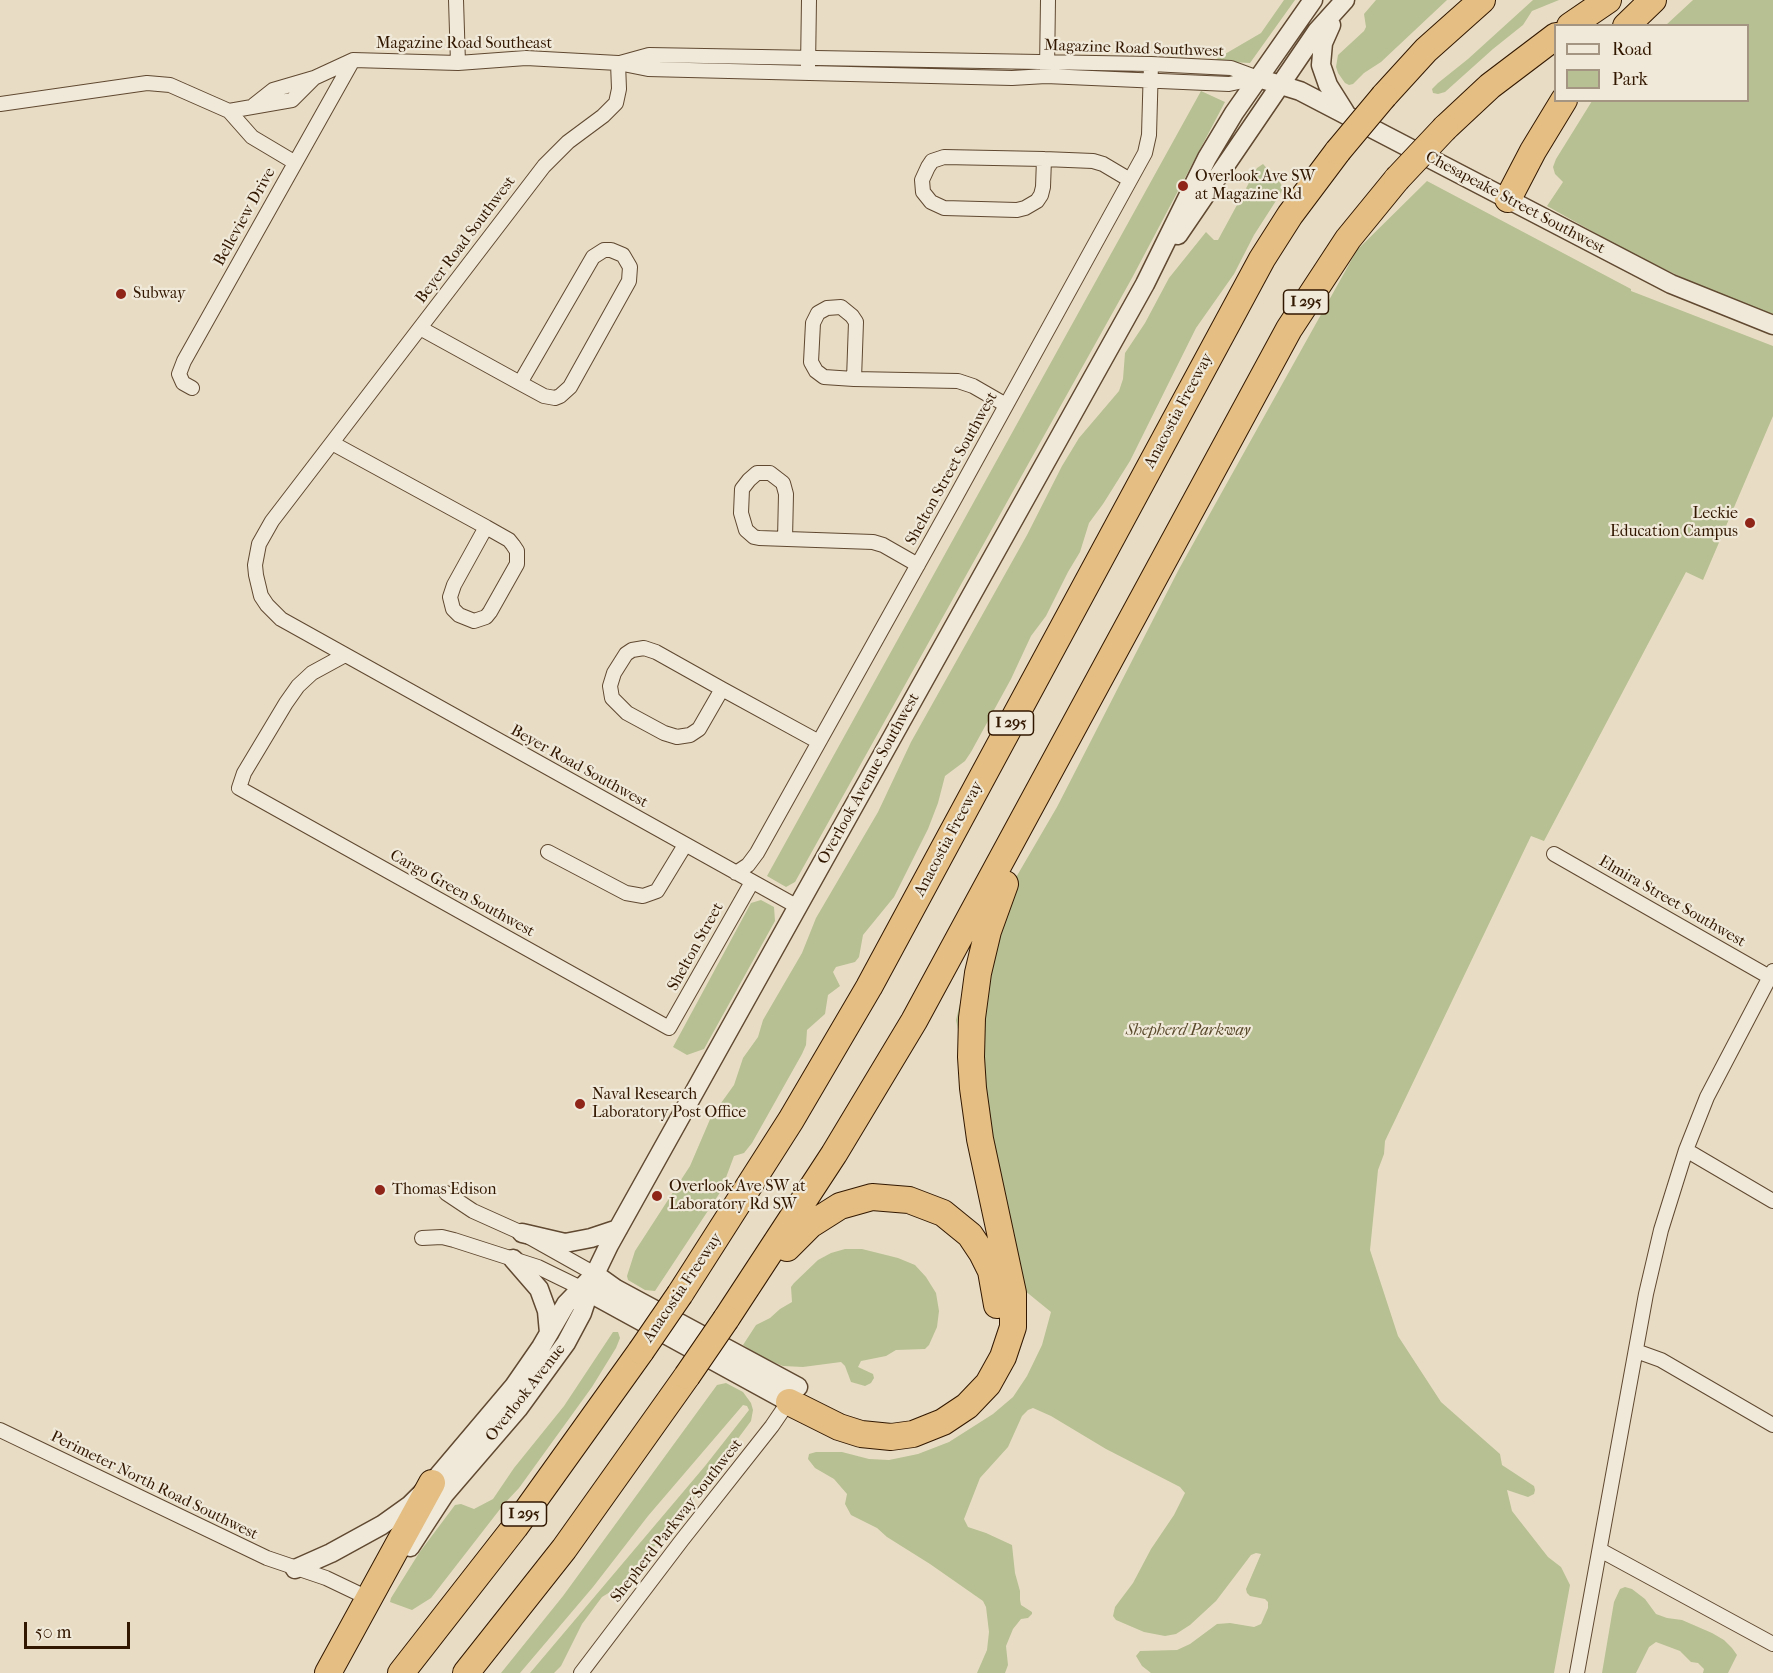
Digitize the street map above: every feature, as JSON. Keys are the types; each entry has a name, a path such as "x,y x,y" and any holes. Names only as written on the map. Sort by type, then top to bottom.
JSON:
{"highway":[{"name":"Anacostia Freeway","path":"401,1673 515,1527 641,1351 785,1129 869,987 1263,259 1295,208 1384,96 1426,50 1482,0"},
{"path":"1573,24 1608,0"},
{"path":"1628,24 1653,0"},
{"name":"I 295","path":"466,1673 564,1549 692,1379 731,1322 834,1154 914,1021 1298,314 1348,239 1396,179 1490,86 1554,38"},
{"path":"1508,199 1533,151 1563,102"},
{"path":"793,1395 850,1431 880,1436 913,1434 943,1422 967,1406 988,1384 1003,1358 1013,1327 1014,1306 1009,1268 980,1139 973,1088 971,1037 978,973 990,925 1006,880 1101,702 1138,607"},
{"path":"731,1322 796,1238 816,1220 851,1202 884,1197 921,1203 944,1212 970,1235 991,1271 997,1312 990,1348 979,1369 960,1392 944,1404 925,1413 906,1419 886,1421 866,1419 793,1395"},
{"path":"328,1673 432,1483"}],"street":[{"path":"456,0 458,63"},
{"path":"808,65 809,0"},
{"path":"1047,70 1048,0"},
{"name":"Overlook Avenue Southwest","path":"594,1274 1145,284 1207,158 1234,112 1313,0"},
{"path":"1344,1 1326,35 1321,65 1328,85 1346,114"},
{"name":"Overlook Avenue Southwest","path":"1145,284 1317,31 1344,1"},
{"name":"Magazine Road Southwest","path":"618,63 649,55 808,65 1047,70 1151,80 1229,84 1258,78"},
{"name":"Magazine Road Southeast","path":"229,111 292,99 314,78 353,60 458,63 526,58 618,63"},
{"name":"Belleview Drive","path":"192,388 183,383 179,374 184,361 353,60"},
{"name":"Beyer Road Southwest","path":"618,63 619,89 616,103 603,116 568,142 544,166 267,528 259,544 255,565 261,596 281,620 798,908"},
{"name":"Magazine Road Southwest","path":"1047,70 1151,64 1231,68 1258,78"},
{"name":"Shelton Street Southwest","path":"736,873 753,860 1130,180 1147,145 1151,64"},
{"name":"Chesapeake Street Southwest","path":"1258,78 1300,90 1671,284 1773,325"},
{"path":"0,104 147,83 170,85 229,111 252,137 294,162"},
{"path":"1044,159 1041,195 1037,201 1025,208 1001,210 944,208 931,202 923,192 924,173 932,161 944,157 1044,159 1098,162 1130,180"},
{"path":"420,328 520,383 549,398 560,396 565,393 629,281 630,267 623,255 604,250 593,257 520,383"},
{"path":"854,379 856,322 841,307 827,308 818,313 813,323 811,362 816,371 824,377 854,379 963,382 1006,405"},
{"path":"332,443 486,527 509,540 513,545 517,551 517,564 490,612 486,617 474,621 459,615 453,609 450,597 454,585 486,527"},
{"path":"785,539 786,494 783,483 770,473 757,473 742,489 741,519 746,530 754,537 785,539 878,543 918,565"},
{"path":"722,689 699,729 690,735 676,737 627,713 612,698 610,686 614,674 627,654 632,650 644,648 722,689 819,742"},
{"name":"Cargo Green Southwest","path":"345,654 312,673 298,686 244,773 239,788 669,1028"},
{"path":"548,852 626,893 643,896 657,891 685,845"},
{"name":"Elmira Street Southwest","path":"1554,854 1772,976"},
{"name":"Shelton Street","path":"669,1028 752,882"},
{"path":"1577,1673 1636,1351 1661,1230 1686,1150 1707,1097 1772,976"},
{"path":"1686,1150 1773,1201"},
{"path":"447,1193 473,1211 522,1233 594,1274 793,1395"},
{"path":"522,1233 565,1243 591,1238 618,1229"},
{"path":"422,1238 448,1238 538,1267 793,1395"},
{"path":"513,1259 539,1288 547,1311 549,1333"},
{"name":"Overlook Avenue","path":"370,1599 380,1593 388,1583 448,1490 542,1378 575,1327 585,1290 594,1274"},
{"name":"Overlook Avenue","path":"295,1569 331,1553 382,1525 410,1505 432,1483 514,1386 566,1304 585,1290"},
{"path":"1636,1351 1660,1360 1773,1425"},
{"name":"Shepherd Parkway Southwest","path":"581,1673 793,1395"},
{"name":"Perimeter North Road Southwest","path":"0,1430 245,1548 295,1569 326,1578 370,1599"},
{"path":"1600,1550 1773,1644"}],"green space":[{"path":"1284,0 1295,0 1250,63 1213,61 1261,33"},
{"path":"1376,0 1447,0 1381,62 1349,85 1338,73 1336,67 1338,55 1364,31 1366,27 1364,14"},
{"path":"1533,0 1559,0 1532,11 1523,25 1445,92 1433,93 1432,89 1438,83"},
{"path":"1693,0 1773,0 1773,314 1731,301 1631,253 1547,206 1563,182 1555,174 1553,167 1556,159 1591,102 1749,102 1749,24 1667,24"},
{"path":"1201,91 1225,102 1132,278 795,882 786,887 767,876"},
{"path":"1263,164 1281,184 1283,188 1281,193 1254,235 1234,274 1196,328 1130,461 1089,523 1080,552 1046,616 1031,636 1011,679 971,752 965,761 945,776 928,829 894,897 863,935 859,957 855,962 836,967 833,972 840,986 828,995 825,1014 807,1030 806,1045 802,1054 752,1143 744,1153 734,1156 721,1191 655,1291 645,1290 628,1280 627,1276 635,1251 690,1166 711,1117 734,1085 743,1058 758,1037 763,1020 802,953 816,918 878,812 911,742 1027,535 1062,466 1079,438 1119,391 1123,379 1125,353 1145,323 1169,278 1206,232 1214,240 1218,240 1257,168"},
{"name":"Shepherd Parkway","path":"1427,181 1631,291 1773,346 1773,416 1703,580 1686,572 1544,841 1531,836 1385,1141 1384,1154 1378,1170 1370,1250 1398,1336 1441,1402 1500,1454 1502,1465 1534,1486 1534,1494 1528,1497 1507,1490 1512,1511 1548,1557 1561,1567 1570,1585 1554,1673 1151,1673 1142,1666 1136,1656 1140,1651 1177,1650 1190,1644 1217,1624 1230,1623 1254,1627 1261,1624 1268,1608 1268,1602 1265,1599 1250,1596 1246,1589 1261,1554 1251,1555 1216,1601 1190,1625 1176,1634 1165,1636 1144,1632 1116,1620 1113,1616 1115,1607 1133,1583 1185,1493 1180,1487 1033,1408 1022,1416 1008,1447 980,1478 964,1519 968,1527 1012,1545 1021,1605 1032,1612 1028,1618 1021,1619 1013,1629 1006,1646 1008,1665 1005,1673 977,1673 987,1650 989,1632 986,1607 983,1601 877,1528 851,1515 845,1504 847,1494 834,1479 815,1468 808,1459 809,1454 842,1452 869,1459 889,1460 918,1454 949,1442 993,1414 1013,1397 1027,1376 1042,1345 1051,1312 1008,1277 956,1020 972,953 1057,807 1179,569 1357,250"},
{"path":"761,900 774,907 775,921 704,1049 687,1055 673,1047 751,903"},
{"path":"845,1249 862,1249 898,1258 915,1265 926,1277 936,1293 939,1311 937,1327 925,1349 896,1350 886,1356 861,1361 858,1367 873,1374 874,1378 865,1386 851,1382 841,1362 803,1367 783,1366 763,1358 743,1345 756,1325 792,1302 791,1287 818,1260"},
{"path":"613,1332 618,1332 620,1338 592,1387 519,1488 431,1598 412,1610 390,1602 419,1553 455,1505 461,1504 474,1509 493,1499 514,1468 564,1406"},
{"path":"726,1383 743,1392 751,1403 753,1410 751,1421 680,1517 620,1586 602,1597 582,1624 561,1666 554,1673 530,1673 705,1466 749,1410 747,1406 743,1405 648,1516 593,1587 520,1673 501,1673 563,1596 717,1385"},
{"path":"1625,1587 1632,1589 1645,1599 1656,1614 1682,1620 1724,1640 1737,1655 1728,1673 1703,1673 1704,1669 1698,1663 1691,1662 1680,1651 1656,1642 1649,1647 1636,1673 1602,1673 1614,1602 1620,1589"}],"place":[{"name":"Overlook Ave SW at Magazine Rd","path":"1183,186"},
{"name":"Subway","path":"121,294"},
{"name":"Leckie Education Campus","path":"1750,523"},
{"name":"Naval Research Laboratory Post Office","path":"580,1104"},
{"name":"Thomas Edison","path":"380,1190"},
{"name":"Overlook Ave SW at Laboratory Rd SW","path":"657,1196"}]}
